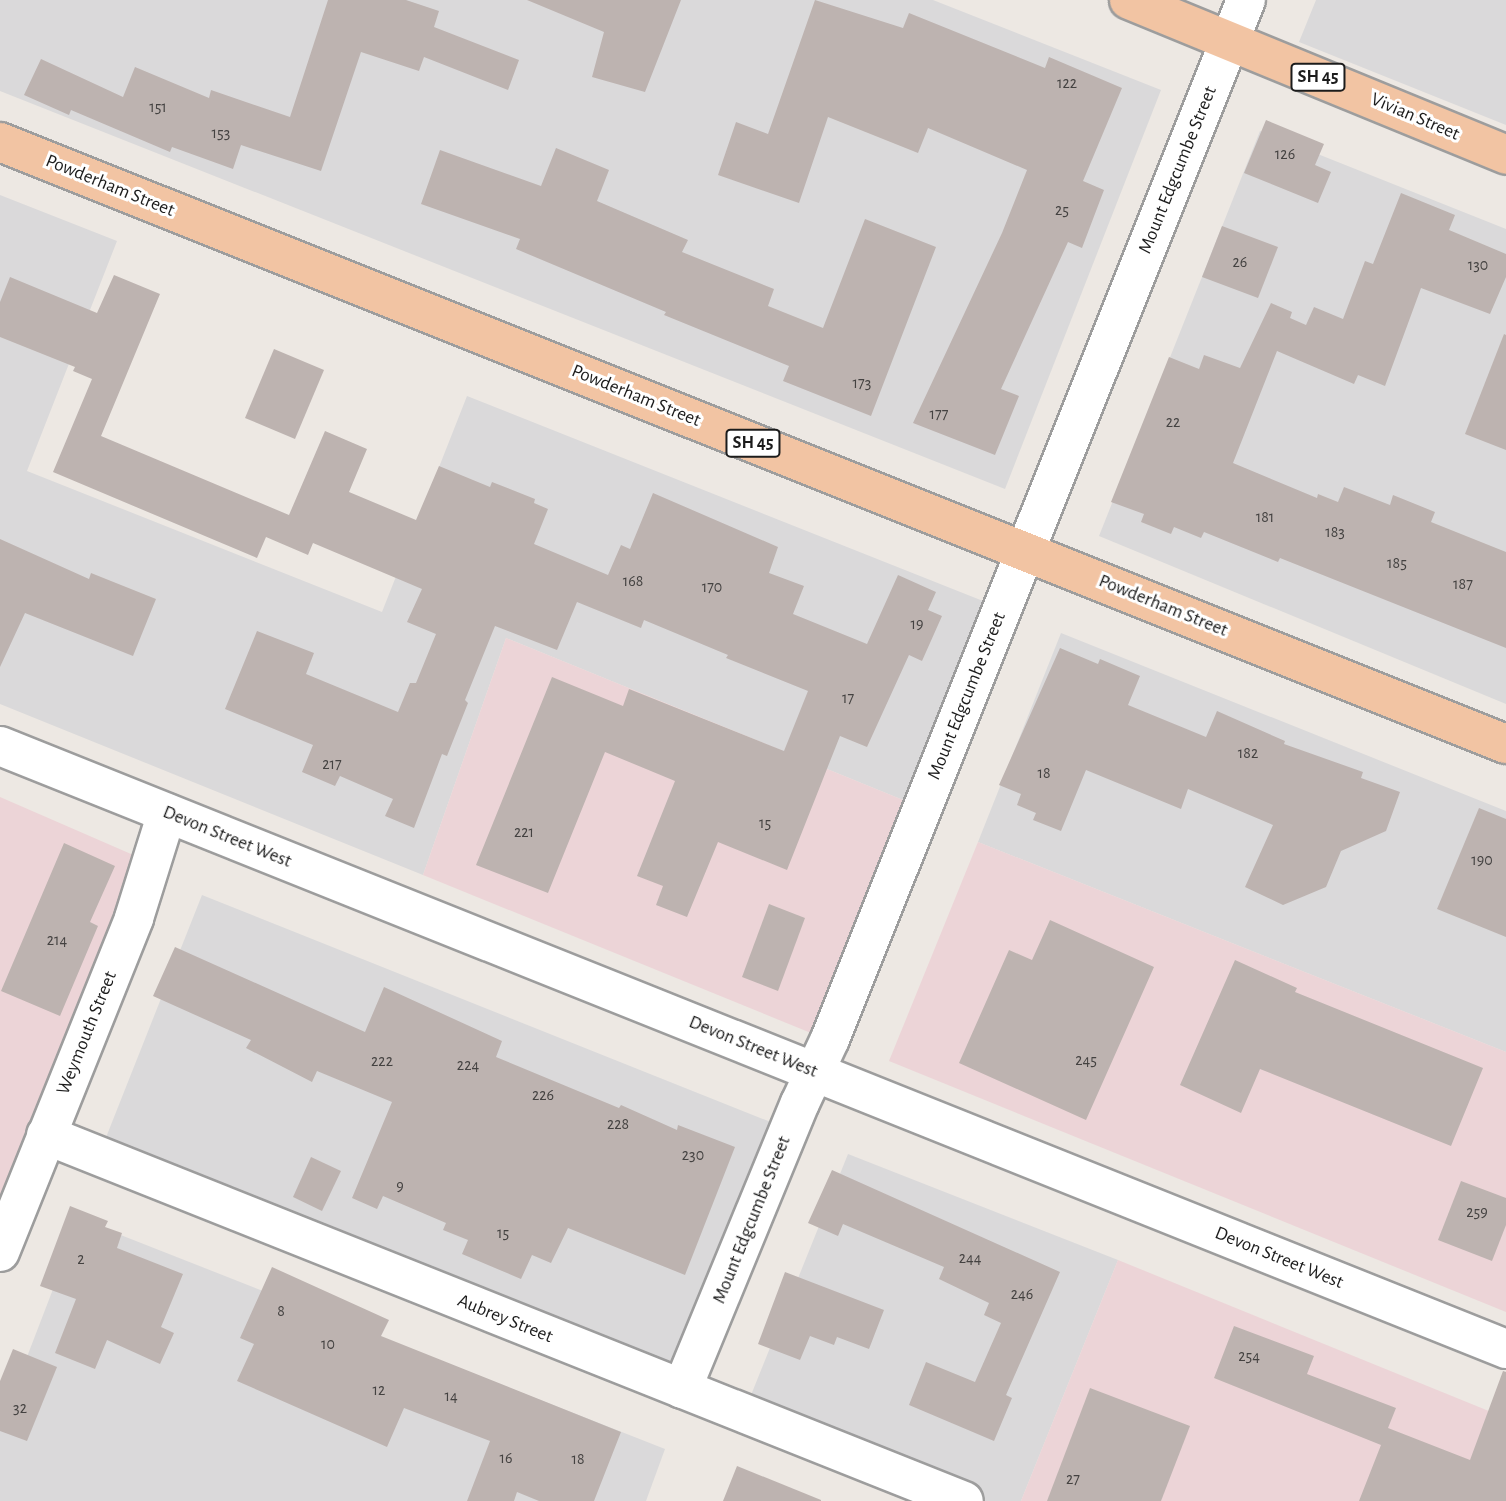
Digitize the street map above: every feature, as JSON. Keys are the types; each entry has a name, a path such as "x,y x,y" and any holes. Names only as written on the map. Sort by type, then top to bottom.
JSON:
{"main road":[{"name":"Vivian Street","path":"1129,0 1506,155"},
{"name":"Powderham Street","path":"0,142 1506,744"}],"street":[{"name":"Mount Edgcumbe Street","path":"682,1390 814,1072 836,1026 1246,0"},
{"name":"Devon Street West","path":"0,746 1506,1349"},
{"name":"Weymouth Street","path":"0,1251 134,918 167,813"},
{"name":"Aubrey Street","path":"46,1135 964,1501"}],"shaded area":[{"path":"0,0 933,0 1161,90 1005,489 0,91"},
{"path":"1316,0 1506,0 1506,125 1299,42"},
{"path":"1260,131 1506,229 1506,704 1099,536"},
{"path":"0,195 117,241 27,471 382,612 467,396 983,601 903,800 506,638 423,875 0,704"},
{"path":"1061,633 1506,811 1506,1052 978,842"},
{"path":"506,638 903,800 811,1033 423,875"},
{"path":"0,797 154,864 0,1248"},
{"path":"978,842 1506,1052 1506,1312 889,1061"},
{"path":"202,895 773,1123 674,1373 103,1145"},
{"path":"848,1154 1118,1260 1021,1501 983,1501 747,1405"},
{"path":"80,1219 665,1449 646,1501 0,1501 0,1427"},
{"path":"1118,1260 1506,1418 1506,1501 1021,1501"}],"building":[{"path":"328,0 406,0 439,11 434,27 519,60 508,90 424,57 419,71 361,52 321,171 241,145 233,169 172,147 170,152 71,110 69,115 24,95 41,59 123,97 135,67 209,98 211,90 290,117"},
{"path":"527,0 681,0 645,92 592,77 604,32"},
{"path":"815,0 903,28 909,13 1045,68 1049,57 1122,88 1083,181 1104,190 1082,248 1068,242 1001,389 1019,396 995,455 913,423 1002,233 1027,170 928,128 918,153 828,117 799,203 718,175 736,122 768,134"},
{"path":"1266,120 1324,144 1315,165 1331,172 1318,203 1244,173"},
{"path":"556,148 609,170 597,201 688,240 682,252 774,289 768,306 823,328 865,219 936,247 871,416 783,381 789,366 664,315 666,312 516,249 520,239 421,204 440,150 541,186"},
{"path":"1401,193 1455,215 1449,230 1506,254 1506,277 1490,314 1421,288 1385,386 1358,375 1354,384 1277,351 1233,463 1317,498 1318,494 1338,502 1344,487 1390,505 1393,495 1435,512 1431,522 1506,552 1506,648 1280,558 1278,562 1204,532 1201,538 1174,527 1171,534 1141,522 1144,514 1111,502 1169,357 1199,369 1204,355 1240,368 1271,303 1292,312 1290,318 1306,325 1314,307 1343,319 1365,261 1373,264"},
{"path":"1222,226 1278,247 1258,298 1202,277"},
{"path":"114,275 160,294 101,436 289,515 325,431 367,449 349,492 416,520 439,466 490,487 492,482 535,499 534,503 548,509 534,544 608,575 621,545 630,549 653,493 778,547 769,573 804,586 793,614 867,644 898,575 936,592 928,610 942,616 922,661 909,655 867,747 840,736 787,870 718,842 687,917 656,905 663,886 637,876 675,781 605,752 548,893 476,865 552,677 623,706 629,689 784,751 808,691 726,658 728,655 644,620 641,628 577,602 557,650 495,626 465,700 468,703 447,756 442,754 414,828 385,816 393,799 340,776 335,786 302,772 313,745 225,709 257,631 314,653 306,674 398,712 410,683 416,683 436,634 407,622 422,589 313,543 308,555 266,537 257,558 53,472 92,379 73,371 75,367 0,337 0,302 10,277 97,313"},
{"path":"1504,334 1506,335 1506,450 1465,434"},
{"path":"274,349 324,370 295,439 245,418"},
{"path":"0,539 89,579 91,573 156,599 133,656 25,613 0,667"},
{"path":"1060,648 1098,664 1100,659 1140,676 1128,705 1206,737 1217,711 1285,741 1284,744 1363,772 1361,778 1400,792 1386,831 1341,851 1326,887 1283,905 1245,887 1273,825 1188,789 1181,809 1086,770 1061,831 1033,820 1036,813 1017,805 1021,794 999,785"},
{"path":"1479,808 1506,819 1506,937 1437,909"},
{"path":"64,843 115,866 90,922 98,926 60,1016 1,991"},
{"path":"769,904 805,918 778,991 742,977"},
{"path":"1050,920 1154,967 1086,1120 959,1063 1009,950 1032,960"},
{"path":"175,947 365,1032 384,987 502,1041 496,1057 619,1108 621,1105 677,1130 678,1125 735,1147 685,1275 568,1228 551,1263 532,1255 521,1279 462,1254 468,1240 443,1230 446,1223 383,1196 377,1209 352,1198 392,1102 317,1071 312,1082 246,1048 251,1040 153,996"},
{"path":"1235,960 1297,988 1295,992 1483,1068 1451,1146 1260,1069 1241,1113 1180,1085"},
{"path":"311,1157 341,1171 322,1211 293,1197"},
{"path":"832,1170 1060,1272 1006,1395 1012,1398 994,1441 909,1405 926,1362 975,1382 1001,1323 984,1315 989,1303 939,1279 944,1267 843,1224 838,1236 808,1223"},
{"path":"1461,1181 1506,1198 1506,1225 1492,1261 1438,1240"},
{"path":"70,1206 108,1221 105,1227 122,1233 117,1248 183,1274 161,1327 174,1333 160,1364 107,1340 95,1369 55,1353 76,1299 40,1286"},
{"path":"272,1267 389,1320 381,1336 621,1432 594,1501 539,1501 517,1492 514,1501 467,1501 490,1441 404,1408 387,1447 237,1381 254,1344 240,1338"},
{"path":"785,1272 884,1310 869,1349 837,1337 834,1345 810,1336 800,1360 758,1344"},
{"path":"1234,1326 1314,1356 1307,1374 1396,1408 1388,1428 1470,1460 1503,1371 1506,1372 1506,1501 1359,1501 1381,1445 1214,1378"},
{"path":"13,1349 57,1367 27,1441 0,1431 0,1381"},
{"path":"1090,1388 1190,1426 1161,1501 1047,1501"},
{"path":"737,1466 821,1500 821,1501 723,1501"}]}
